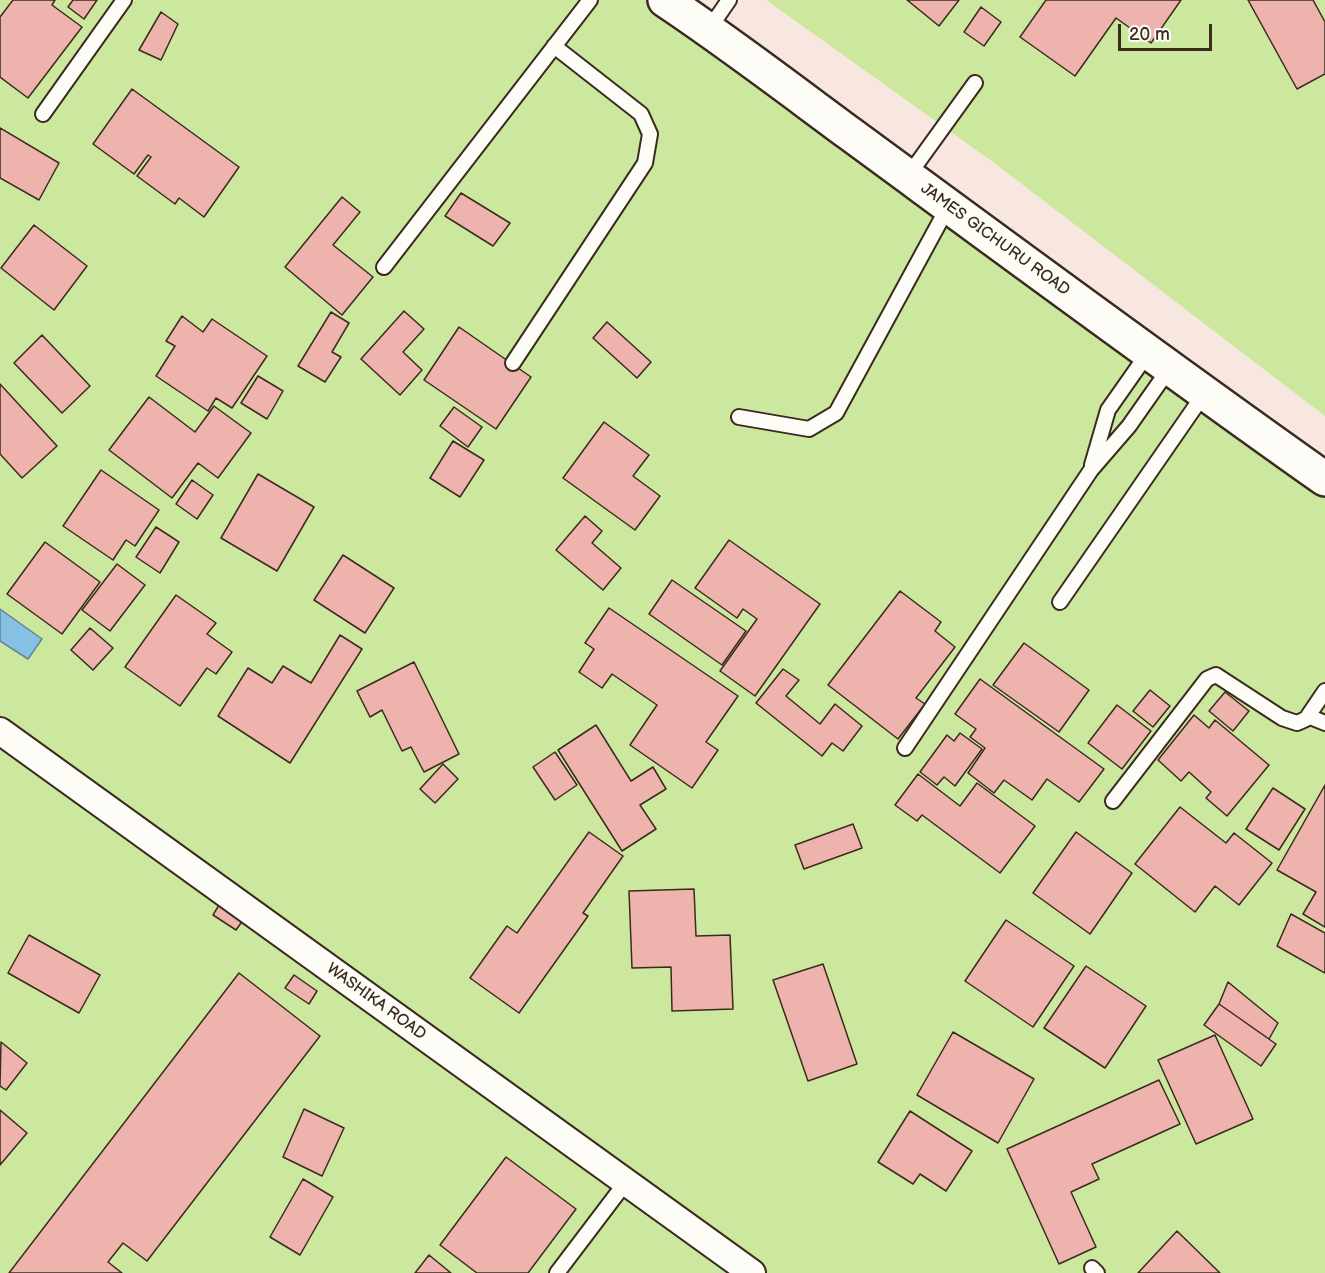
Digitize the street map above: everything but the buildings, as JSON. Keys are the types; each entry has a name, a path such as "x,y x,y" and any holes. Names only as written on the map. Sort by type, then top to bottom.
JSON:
{"main road":[{"name":"JAMES GICHURU ROAD","path":"665,0 709,29 1158,361 1325,479"}],"street":[{"name":"WASHIKA ROAD","path":"3,738 752,1273"}],"lane":[{"path":"43,114 123,0"},
{"path":"384,267 590,0"},
{"path":"709,29 729,0"},
{"path":"513,363 645,163 650,134 641,114 554,46"},
{"path":"908,176 975,83"},
{"path":"739,417 809,429 836,413 949,205"},
{"path":"905,748 1091,470 1129,426 1158,361"},
{"path":"1091,470 1108,410 1158,361"},
{"path":"1060,602 1204,394"},
{"path":"1113,801 1207,678 1216,675 1282,718 1297,723 1306,719 1325,691"},
{"path":"1308,716 1325,723"},
{"path":"557,1273 626,1182"}],"green space":[{"path":"0,0 673,0 1325,481 1325,1273 0,1273"},
{"path":"766,0 1325,0 1325,416 997,165"}],"water":[{"path":"0,609 42,639 28,659 0,641"}]}
